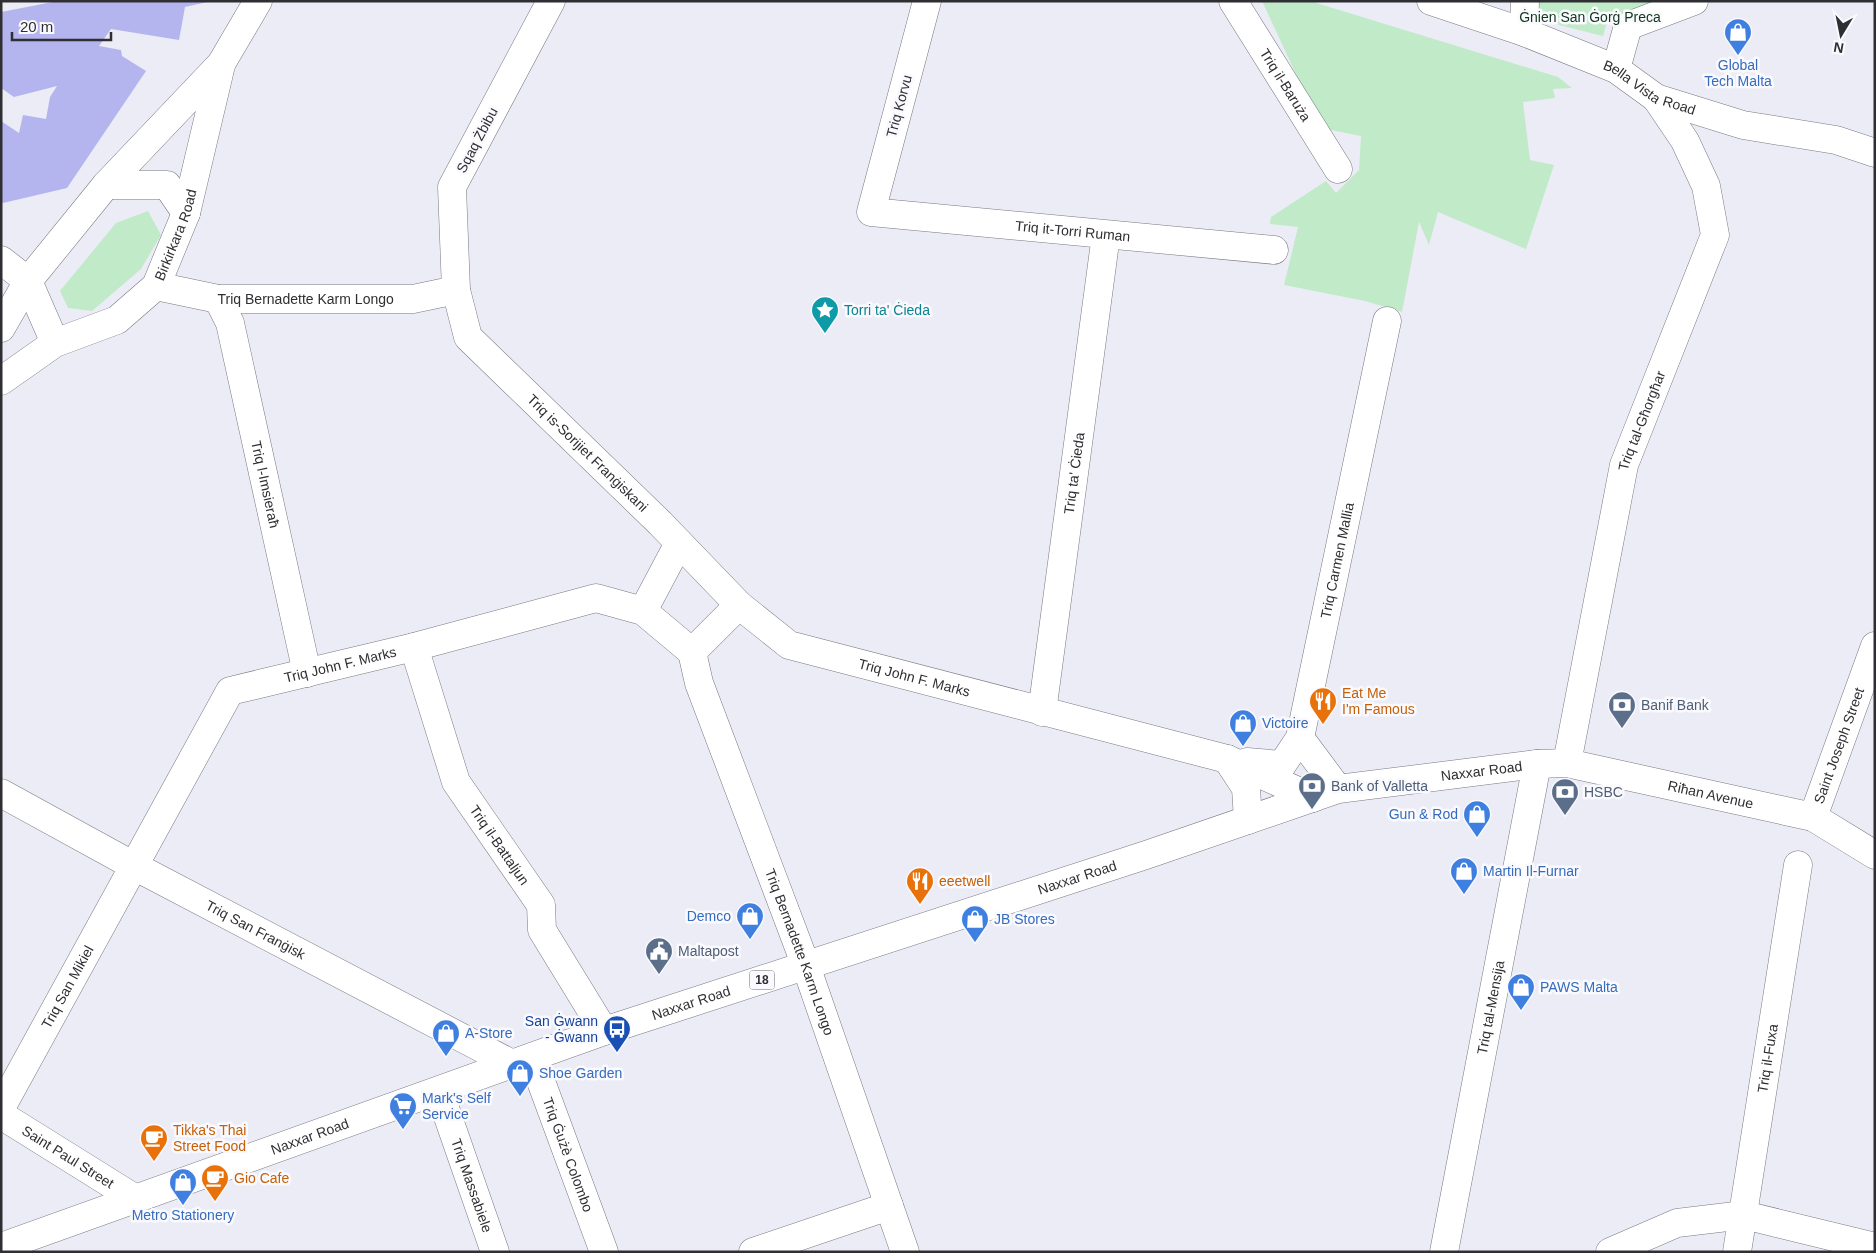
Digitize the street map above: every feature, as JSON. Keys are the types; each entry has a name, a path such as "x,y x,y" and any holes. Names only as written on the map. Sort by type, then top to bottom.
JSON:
{"street":[{"name":"Birkirkara Road","path":"1,328 28,281 106,186 222,64 258,1"},
{"name":"Sqaq Żbibu","path":"456,290 452,187 551,1"},
{"name":"Triq Korvu","path":"872,212 927,1"},
{"name":"Triq il-Baruża","path":"1233,1 1338,169"},
{"name":"Bella Vista Road","path":"1431,1 1524,32 1616,69 1656,98 1743,125 1836,140 1875,153"},
{"path":"1524,32 1525,1"},
{"path":"1616,69 1628,26 1694,1"},
{"name":"Birkirkara Road","path":"1,381 55,344 117,320 156,286 186,213 222,64"},
{"name":"Triq tal-Għorgħar","path":"1566,763 1624,465 1716,235 1706,186 1685,140 1656,98"},
{"path":"106,186 166,185 186,213"},
{"name":"Triq it-Torri Ruman","path":"872,212 1274,250"},
{"name":"Triq ta' Ċieda","path":"1042,712 1106,234"},
{"path":"1,260 28,281 55,344"},
{"name":"Triq Bernadette Karm Longo","path":"156,286 218,299 413,299 456,290"},
{"name":"Triq is-Sorijiet Franġiskani","path":"456,290 468,337 679,543 739,605"},
{"name":"Triq l-Imsieraħ","path":"218,299 230,324 307,673"},
{"name":"Triq Carmen Mallia","path":"1300,738 1387,321"},
{"path":"643,611 679,543"},
{"name":"Triq John F. Marks","path":"134,866 230,691 414,648 596,598 643,611 692,652"},
{"path":"692,652 739,605"},
{"name":"Triq John F. Marks","path":"739,605 789,645 1227,760 1326,794"},
{"name":"Saint Joseph Street","path":"1813,817 1875,646"},
{"name":"Triq il-Battaljun","path":"414,648 456,782 541,905 542,930 604,1031"},
{"name":"Triq Bernadette Karm Longo","path":"692,652 699,683 806,966 905,1252"},
{"path":"1300,738 1326,794"},
{"name":"Triq John F. Marks","path":"1227,760 1282,765 1300,738"},
{"path":"1227,760 1246,788 1248,820"},
{"name":"Riħan Avenue","path":"1537,764 1566,763 1813,817 1875,855"},
{"name":"Naxxar Road","path":"1,1247 604,1031 1326,794 1537,764"},
{"name":"Triq tal-Mensija","path":"1444,1252 1537,764"},
{"name":"Triq San Franġisk","path":"1,793 134,866 522,1060"},
{"name":"Triq il-Fuxa","path":"1737,1252 1798,865"},
{"name":"Triq San Mikiel","path":"1,1108 134,866"},
{"name":"Triq Ġużè Colombo","path":"522,1060 604,1252"},
{"name":"Triq Massabiele","path":"439,1091 495,1252"},
{"name":"Saint Paul Street","path":"1,1116 134,1198"},
{"path":"753,1252 889,1206"},
{"path":"1610,1252 1677,1223 1744,1215 1875,1247"}],"green space":[{"path":"1262,1 1310,1 1558,77 1572,88 1553,89 1555,98 1523,102 1530,160 1554,165 1526,249 1438,212 1429,245 1419,222 1402,312 1365,301 1284,285 1298,227 1270,224 1271,217 1326,181 1336,193 1359,170 1361,136 1321,128"},
{"name":"Ġnien San Ġorġ Preca","path":"1537,1 1665,1 1608,18 1603,36 1559,25 1536,5"},
{"path":"148,211 161,235 141,269 92,311 68,308 60,291 116,223"}],"building":[{"path":"58,1 207,2 185,7 179,40 111,29 99,46 121,50 122,56 146,71 67,188 3,203 1,201 1,121 19,133 23,115 46,119 50,97 57,86 14,97 1,88 1,12"}],"place":[{"name":"Global Tech Malta","path":"1738,56"},
{"name":"Torri ta' Ċieda","path":"825,334"},
{"name":"Eat Me I'm Famous","path":"1323,725"},
{"name":"Banif Bank","path":"1622,729"},
{"name":"Victoire","path":"1243,747"},
{"name":"Bank of Valletta","path":"1312,810"},
{"name":"HSBC","path":"1565,816"},
{"name":"Gun & Rod","path":"1477,838"},
{"name":"Martin Il-Furnar","path":"1464,895"},
{"name":"eeetwell","path":"920,905"},
{"name":"Demco","path":"750,940"},
{"name":"JB Stores","path":"975,943"},
{"name":"Maltapost","path":"659,975"},
{"name":"PAWS Malta","path":"1521,1011"},
{"name":"San Ġwann - Ġwann","path":"617,1053"},
{"name":"A-Store","path":"446,1057"},
{"name":"Shoe Garden","path":"520,1097"},
{"name":"Mark's Self Service","path":"403,1130"},
{"name":"Tikka's Thai Street Food","path":"154,1162"},
{"name":"Gio Cafe","path":"215,1202"},
{"name":"Metro Stationery","path":"183,1206"}]}
